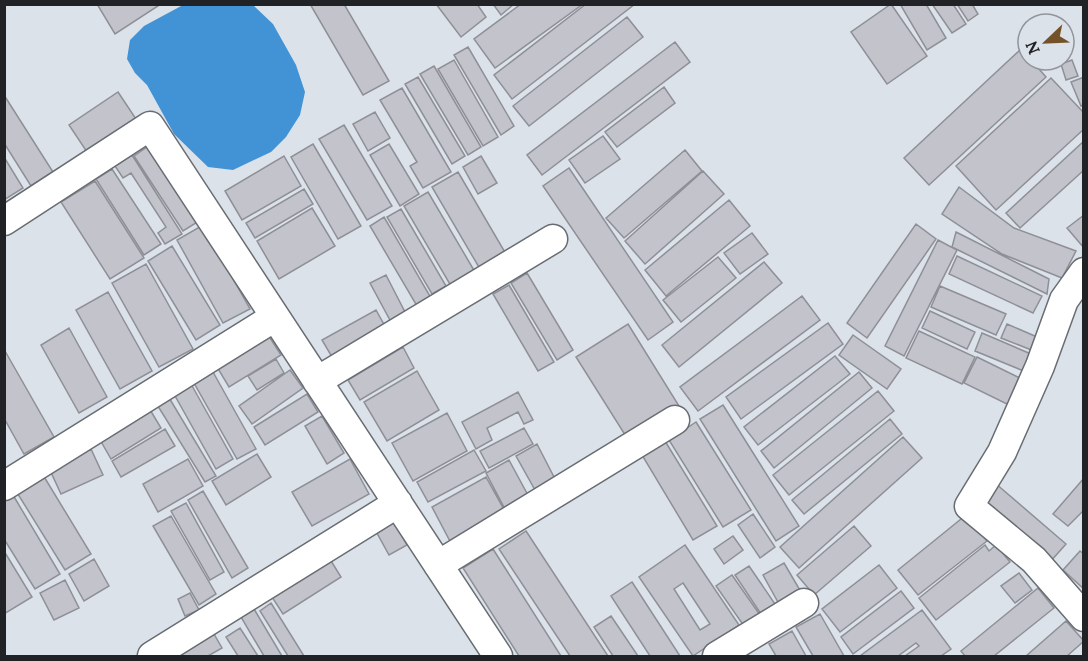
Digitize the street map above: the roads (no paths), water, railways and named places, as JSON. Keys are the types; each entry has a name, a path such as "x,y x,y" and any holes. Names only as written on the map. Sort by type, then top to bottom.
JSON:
{"street":[{"path":"4,221 150,126 498,657"},
{"path":"317,381 553,239"},
{"path":"1083,273 1064,300 1040,366 1002,452 969,506 1034,560 1083,617"},
{"path":"4,486 275,317"},
{"path":"438,565 675,420"},
{"path":"152,657 398,503"},
{"path":"717,657 804,603"}],"water":[{"path":"183,5 253,5 273,24 296,65 305,92 300,115 286,137 271,152 233,170 208,167 174,134 147,85 135,73 127,59 130,40 144,26"}]}
